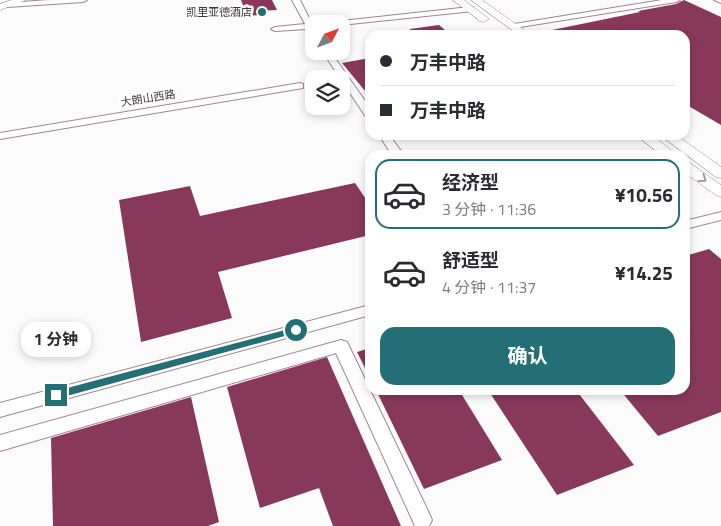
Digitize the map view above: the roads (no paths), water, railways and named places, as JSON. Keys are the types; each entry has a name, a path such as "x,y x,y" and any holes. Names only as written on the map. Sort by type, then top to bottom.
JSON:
{"main road":[{"path":"2,3 21,0"},
{"path":"458,0 491,24"},
{"path":"476,0 519,30"},
{"path":"650,140 663,150"},
{"path":"673,140 687,150"},
{"path":"690,152 721,174"},
{"path":"690,170 721,192"}],"street":[{"path":"2,3 83,0"},
{"path":"296,0 305,16"},
{"path":"514,26 676,0"},
{"path":"350,22 470,9"},
{"path":"275,29 305,26"},
{"path":"332,60 365,108"},
{"name":"大朗山西路","path":"0,136 300,86"},
{"path":"690,224 721,216"},
{"path":"0,410 365,311"},
{"path":"0,444 340,346 422,520"}],"place":[{"name":"凯里亚德酒店","path":"262,12"}]}
